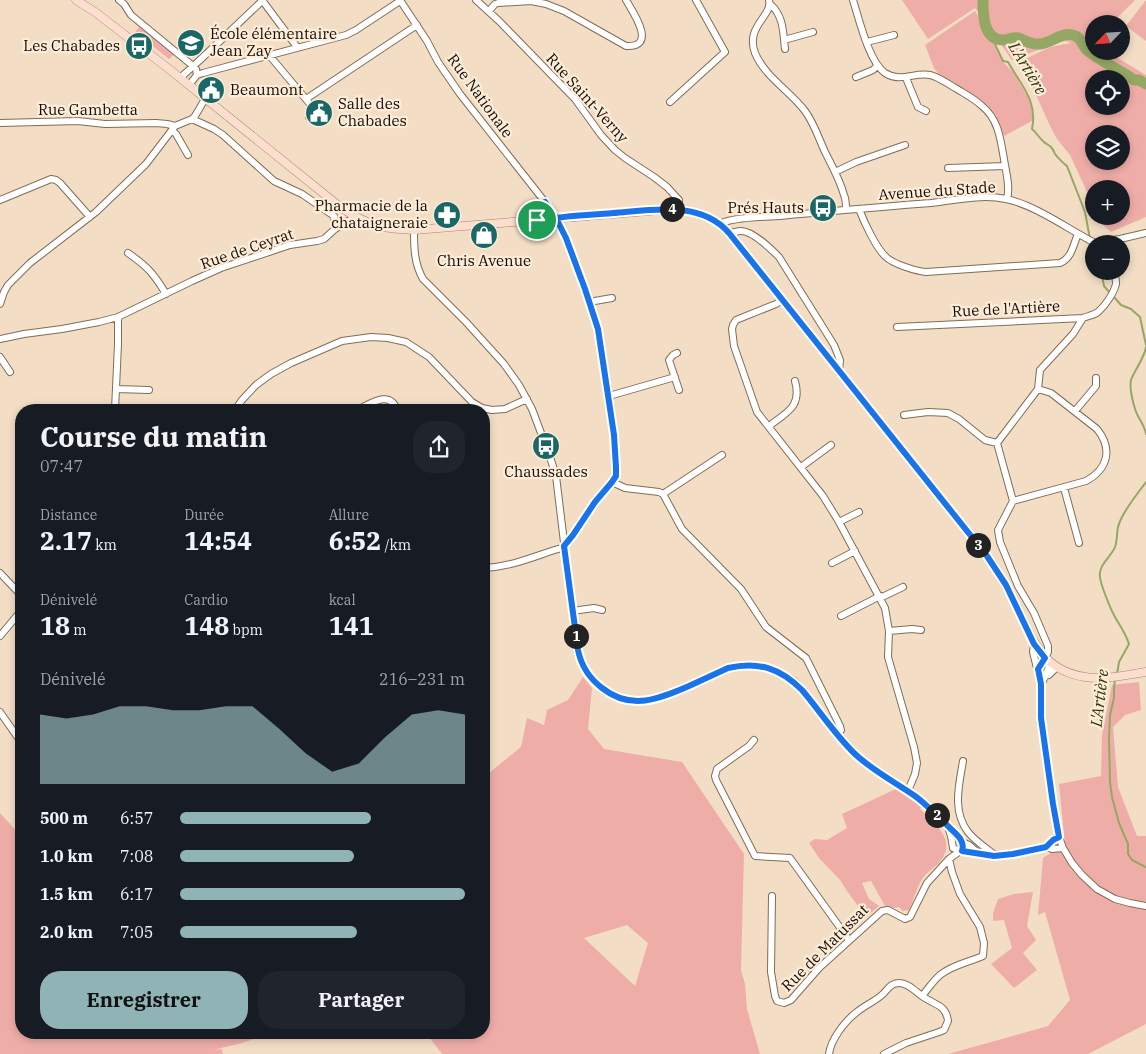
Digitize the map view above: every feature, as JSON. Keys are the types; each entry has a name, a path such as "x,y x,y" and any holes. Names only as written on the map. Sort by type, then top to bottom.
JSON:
{"main road":[{"path":"76,0 95,12 180,78 339,206 355,217 378,227 414,230 679,209 707,217 720,224 987,556 1006,585 1034,644 1051,662 1066,672 1095,678 1146,672"}],"street":[{"path":"119,0 131,15 194,65 196,71 200,74"},
{"path":"180,78 263,0 297,47"},
{"name":"Rue Saint-Verny","path":"476,0 575,99 601,135 615,150 667,187 678,200 679,209"},
{"path":"488,10 498,3 531,1 546,4 564,11 626,46 632,46 640,41 642,32 626,0"},
{"path":"670,102 725,52 696,0"},
{"path":"853,0 877,66 885,73 906,78 919,74 930,75 942,80 982,106 991,115 996,124 1009,187 1006,199"},
{"path":"188,85 200,74 269,54 346,35 400,1"},
{"name":"Rue Nationale","path":"400,1 460,94 545,202 566,238 598,329 614,435 616,476 612,482"},
{"path":"769,2 781,18 785,49"},
{"path":"769,2 769,9 755,29 753,45 755,52 777,84 805,111 812,122 844,195 846,210"},
{"path":"306,99 417,25"},
{"path":"784,40 813,32"},
{"path":"867,42 894,35"},
{"path":"269,54 310,104 309,117"},
{"path":"856,77 873,70 877,66"},
{"path":"906,78 918,107 926,111"},
{"path":"0,304 8,285 30,263 90,218 146,164 174,128 192,119 205,99"},
{"path":"192,119 223,135 274,181 302,194 334,216"},
{"name":"Rue Gambetta","path":"0,123 78,121 105,124 156,123 166,124 174,128"},
{"path":"174,128 188,155"},
{"path":"834,172 856,162 906,145"},
{"path":"948,168 1005,166"},
{"path":"0,200 51,179 56,180 90,218"},
{"name":"Avenue du Stade","path":"720,224 729,220 995,198 1006,199 1027,206 1085,238"},
{"path":"537,220 545,202"},
{"path":"335,228 334,216 339,206"},
{"path":"859,209 864,221 886,257 891,261 921,272 1060,263 1069,256 1078,234"},
{"name":"Rue de Ceyrat","path":"0,340 118,317 221,268 290,245 324,239 335,228 355,217"},
{"path":"414,230 415,260 423,279 466,322 511,372 527,399 539,427 556,476 578,650 582,664 594,682 611,694 632,700 646,701 666,696 728,668 746,665 775,670 794,682 802,690 853,752 926,804 957,834 962,842 977,852"},
{"path":"729,233 743,231 758,238 779,257 834,346 840,360 840,372"},
{"name":"Avenue du Stade","path":"1130,237 1146,234"},
{"path":"128,253 155,276 166,294"},
{"name":"Rue de l'Artière","path":"896,327 1083,318 1098,312 1114,290 1116,280"},
{"path":"589,302 612,298"},
{"path":"782,300 736,320 732,329 734,346 757,412 823,496 880,597 886,613 889,631 888,657 917,763 908,791"},
{"path":"115,404 118,317"},
{"path":"997,443 1038,389 1040,370 1073,334 1083,318"},
{"path":"239,404 256,385 291,362 342,341 372,337 406,342 429,357 475,404"},
{"path":"677,352 669,360 679,390"},
{"path":"0,357 10,372"},
{"path":"609,396 675,377"},
{"path":"1075,411 1096,386 1096,378"},
{"path":"769,426 795,404 797,399 795,381"},
{"path":"116,389 149,390"},
{"path":"1013,501 1086,481 1101,470 1106,461 1102,436 1097,429 1050,392 1038,389"},
{"path":"370,404 386,398 394,404"},
{"path":"490,410 505,408 527,399"},
{"path":"904,415 928,412 948,413 986,440 997,443"},
{"path":"997,443 1013,501 998,530 1000,542 1018,586 1034,613 1048,646 1051,662 1049,675 1044,676 1041,684"},
{"path":"801,467 831,445"},
{"path":"663,494 722,455"},
{"path":"490,568 511,564 564,546 595,502 612,482 625,488 659,492 663,494 682,529 742,590 766,627 806,658 840,726 841,730 838,734"},
{"path":"1064,488 1079,543"},
{"path":"839,522 859,512"},
{"path":"832,563 855,551"},
{"path":"1,575 15,589"},
{"path":"841,616 903,587"},
{"path":"572,611 594,608 602,610"},
{"path":"0,636 15,618"},
{"path":"889,631 921,630"},
{"path":"1034,644 1033,652 1041,684 1041,718 1053,804 1063,848 1072,863 1097,889 1114,899 1146,906"},
{"path":"1038,669 1051,662"},
{"path":"0,712 15,733"},
{"path":"754,740 749,746 717,769 716,780 755,856 790,858 849,940"},
{"path":"963,761 957,798 961,818 968,832 994,856"},
{"path":"947,826 957,848"},
{"path":"1046,847 1059,837"},
{"path":"922,996 944,972 983,956 984,943 980,927 960,894 949,859 957,848 963,845 962,842"},
{"path":"957,848 994,856 1046,847 1052,849 1063,848"},
{"name":"Rue de Matussat","path":"772,896 771,972 775,996 780,1002 784,1003 791,1000 819,968 882,911 888,910 905,919 910,917 927,883 949,859"},
{"path":"829,1054 833,1042 848,1020 883,994 894,983 901,982 931,1003 942,1006 948,1021 944,1030 884,1054"}],"shaded area":[{"path":"902,0 1135,0 1120,15 1085,15 1085,60 1121,60 1146,75 1146,217 1130,224 1130,180 1085,180 1085,188 1070,155 1057,139 1050,126 1021,61 1050,47 1071,43 1064,40 1012,60 975,8 928,39"},
{"path":"1146,0 1146,41 1130,29 1130,21"},
{"path":"975,11 1004,63 1014,73 1032,107 1032,121 1004,136 996,115 988,105 938,73 934,68 925,45"},
{"path":"141,25 176,53 169,59 135,32"},
{"path":"1103,225 1127,225 1111,232"},
{"path":"583,677 592,688 588,729 604,749 682,762 744,854 741,970 745,984 747,1009 760,1054 442,1054 431,1039 490,1039 490,772 521,747 527,718 544,725 547,710 568,700","holes":["627,925 648,943 635,986 584,938"]},
{"path":"1139,682 1141,710 1125,715 1113,727 1118,787 1137,836 1146,836 1146,1024 1088,1054 948,1054 1048,1026 1070,1000 1045,912 1038,915 1043,858 1065,844 1059,784 1101,776 1102,735 1112,685"},
{"path":"896,789 921,807 920,809 933,821 943,834 946,848 944,856 938,864 921,881 909,910 903,911 899,907 885,906 871,881 862,883 869,899 879,906 866,917 840,880 819,858 809,843 815,839 827,840 847,828 842,814"},
{"path":"0,813 15,829 15,1039 253,1039 213,1050 222,1049 223,1054 0,1054"},
{"path":"1033,892 1027,926 1036,940 1023,953 1037,970 1014,988 991,964 1012,948 1004,920 993,921 993,913 998,899 1014,894"}],"waterway":[{"name":"L'Artière","path":"983,0 985,25 991,36 996,39 1018,38 1037,44 1064,35 1073,35 1093,55 1134,80 1139,80 1146,84"},
{"name":"L'Artière","path":"990,34 1003,61 1008,62 1027,94 1033,110 1032,129 1067,166 1085,212 1089,235"},
{"name":"L'Artière","path":"1103,280 1104,286 1110,293"},
{"name":"L'Artière","path":"1114,297 1121,305 1131,309 1140,317 1146,345"},
{"name":"L'Artière","path":"1146,347 1131,380 1131,393 1135,409 1146,434"},
{"name":"L'Artière","path":"1117,674 1119,662 1129,644 1109,604 1102,586 1100,573 1115,547 1121,519 1146,482"},
{"name":"L'Artière","path":"1115,678 1109,738 1112,797 1119,823 1128,844 1128,854 1132,860 1146,867"}],"place":[{"name":"École élémentaire Jean Zay","path":"191,43"},
{"name":"Les Chabades","path":"139,46"},
{"name":"Beaumont","path":"211,90"},
{"name":"Salle des Chabades","path":"319,113"},
{"name":"Prés Hauts","path":"823,208"},
{"name":"Pharmacie de la chataigneraie","path":"447,215"},
{"name":"Chris Avenue","path":"484,235"},
{"name":"Chaussades","path":"546,446"}],"route":[{"path":"537,220 545,202 556,218 679,209 707,217 720,224 729,233 987,556 1006,585 1034,644 1045,658 1038,669 1041,684 1041,718 1059,837 1046,847 1013,854 994,856 962,851 962,842 952,829 926,804 857,756 802,690 785,675 775,670 755,665 728,668 666,696 646,701 618,697 594,682 579,657 564,546 616,476 614,435 598,329 585,289 566,238 556,218 537,220"}]}
